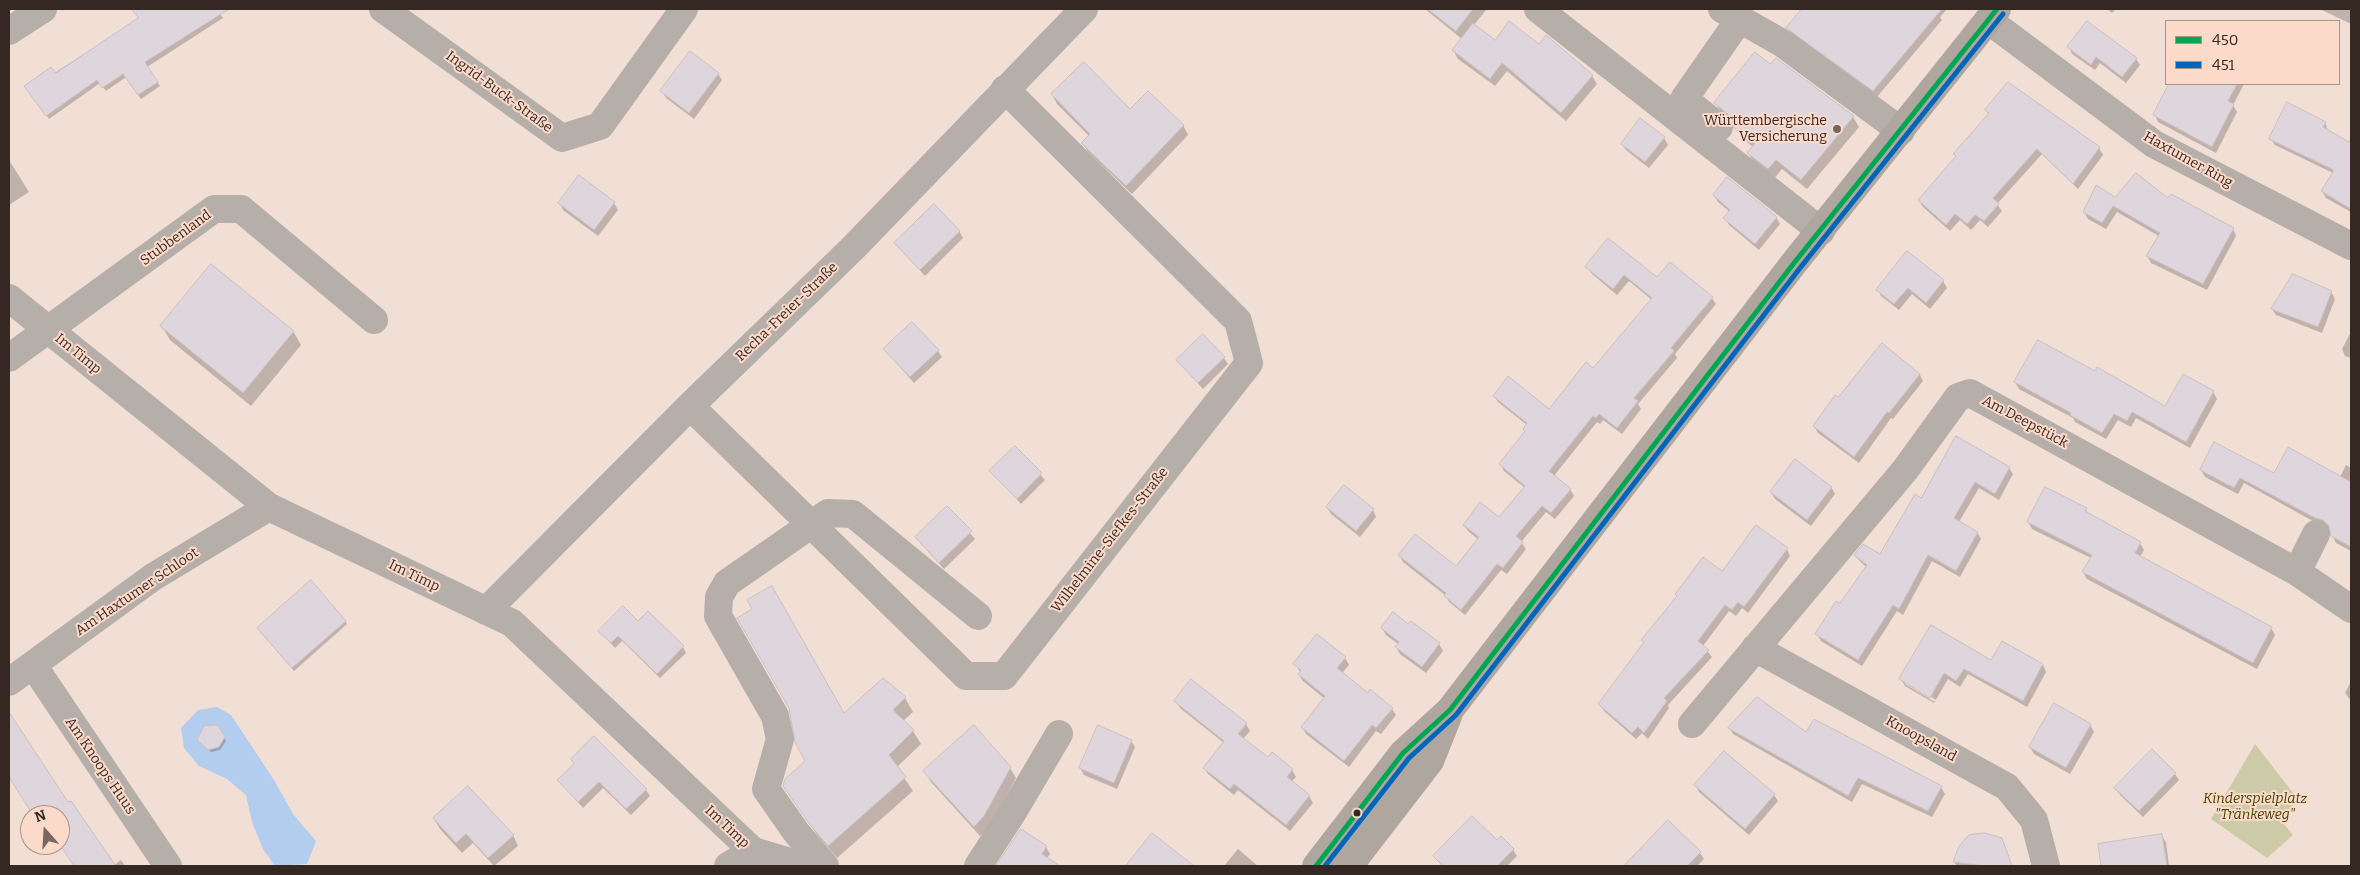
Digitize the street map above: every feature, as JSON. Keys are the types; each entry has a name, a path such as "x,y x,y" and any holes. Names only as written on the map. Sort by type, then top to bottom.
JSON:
{"main road":[{"path":"1316,866 1403,753 1450,710 1821,231 1992,14"},
{"path":"1349,866 1430,761 1450,710"}],"street":[{"path":"9,31 43,9"},
{"name":"Ingrid-Buck-Straße","path":"383,9 562,138 600,126 684,9"},
{"name":"Recha-Freier-Straße","path":"486,611 690,406 853,248 1084,9"},
{"path":"1538,9 1821,231"},
{"path":"1803,193 1684,99 1731,14 1782,43 1901,131"},
{"name":"Haxtumer Ring","path":"1992,14 2154,144 2351,246"},
{"name":"Wilhelmine-Siefkes-Straße","path":"690,406 966,676 1004,676 1249,363 1238,320 1005,89"},
{"name":"Stubbenland","path":"9,358 214,209 241,209 374,320"},
{"name":"Im Timp","path":"9,298 269,507 512,623 753,852 803,866"},
{"name":"Am Deepstück","path":"1692,724 1905,470 1958,397 1970,393 2297,572 2351,607"},
{"name":"Am Haxtumer Schloot","path":"9,682 153,577 269,507"},
{"path":"825,866 796,832 766,789 780,739 775,716 718,616 719,597 727,583 828,513 853,514 978,616"},
{"path":"2297,572 2316,534"},
{"name":"Knoopsland","path":"1755,648 2008,787 2034,820 2046,866"},
{"name":"Am Knoops Huus","path":"33,666 168,866"},
{"path":"978,866 1013,812 1058,734"},
{"path":"728,866 753,852"}],"green space":[{"name":"Kinderspielplatz \"Tränkeweg\"","path":"2255,744 2297,798 2283,823 2293,835 2267,858 2211,819"}],"water":[{"path":"217,707 231,715 274,780 293,814 316,841 307,864 275,866 263,849 252,822 246,795 227,779 199,766 184,748 181,728 198,710"}],"building":[{"path":"132,9 229,9 145,62 158,82 138,95 123,74 102,88 97,80 46,116 24,86 51,67 56,73 138,18"},
{"path":"1428,9 1473,9 1456,31"},
{"path":"1802,9 1942,9 1873,91 1786,28"},
{"path":"1509,21 1539,44 1546,35 1593,75 1561,113 1502,63 1490,79 1452,50 1473,23 1495,40"},
{"path":"2087,21 2137,58 2122,77 2096,57 2091,65 2067,47"},
{"path":"690,51 719,73 689,113 660,91"},
{"path":"1755,52 1770,64 1776,58 1854,116 1801,180 1776,160 1768,169 1747,153 1755,143 1734,128 1729,115 1714,103"},
{"path":"1084,62 1130,109 1148,91 1184,125 1126,186 1081,143 1090,134 1051,94"},
{"path":"2008,82 2100,147 2073,184 2037,149 1993,198 1999,204 1984,221 1975,215 1967,224 1955,214 1946,225 1918,200 1956,156 1953,154 1989,113 1985,110"},
{"path":"2168,85 2236,85 2228,101 2234,104 2212,147 2153,115"},
{"path":"2287,102 2326,122 2323,127 2349,142 2351,139 2351,209 2321,191 2334,170 2269,139"},
{"path":"1640,118 1665,137 1645,162 1621,144"},
{"path":"2136,173 2168,198 2171,194 2234,228 2203,284 2146,256 2160,233 2113,206 2102,223 2083,212 2096,185 2115,197"},
{"path":"579,175 615,202 594,230 558,203"},
{"path":"1727,177 1777,217 1755,244 1723,218 1730,210 1713,195"},
{"path":"934,204 960,231 920,270 894,243"},
{"path":"1608,238 1657,277 1670,262 1713,297 1671,348 1674,351 1634,398 1638,401 1617,428 1599,414 1596,418 1593,416 1549,471 1571,489 1551,513 1542,506 1516,536 1523,542 1503,568 1497,564 1461,610 1444,596 1446,593 1398,555 1415,534 1456,566 1479,537 1463,525 1480,502 1499,517 1525,486 1499,464 1525,431 1523,429 1527,423 1493,396 1508,376 1549,409 1586,362 1593,368 1652,298 1624,275 1613,289 1585,267"},
{"path":"1907,251 1944,280 1926,303 1908,288 1894,304 1876,290"},
{"path":"211,264 294,331 243,393 160,326"},
{"path":"2293,274 2332,291 2318,327 2271,309"},
{"path":"912,322 939,350 910,377 883,349"},
{"path":"1203,334 1225,357 1198,383 1176,360"},
{"path":"2038,340 2095,371 2097,367 2165,406 2183,374 2214,391 2186,442 2132,412 2127,421 2114,414 2102,433 2070,415 2071,413 2014,382"},
{"path":"1882,343 1920,374 1889,413 1887,412 1854,457 1813,426 1835,395 1838,397"},
{"path":"1956,436 2010,467 1995,494 1975,482 1954,518 1978,532 1956,571 1928,555 1899,609 1893,605 1858,660 1815,634 1836,601 1840,603 1867,565 1854,555 1863,544 1880,554 1915,494 1921,498"},
{"path":"2214,442 2274,473 2288,447 2351,482 2351,547 2331,536 2329,526 2323,520 2315,518 2240,478 2234,488 2200,470"},
{"path":"1015,446 1042,473 1017,499 989,471"},
{"path":"1795,459 1832,487 1807,520 1770,492"},
{"path":"1344,485 1374,509 1356,531 1326,507"},
{"path":"2045,487 2087,508 2085,511 2141,542 2135,553 2272,627 2253,663 2082,572 2092,555 2027,522"},
{"path":"947,506 972,531 939,563 915,537"},
{"path":"1756,525 1788,548 1744,607 1738,602 1732,610 1725,605 1698,641 1709,650 1664,698 1667,701 1644,733 1638,727 1632,733 1598,704 1644,642 1641,640 1677,596 1675,594 1703,557 1722,571"},
{"path":"311,580 346,621 292,668 257,628"},
{"path":"772,586 844,713 883,678 906,697 893,710 914,730 889,755 906,777 828,846 808,822 783,786 785,779 805,761 795,742 789,708 737,618 752,609 747,600"},
{"path":"623,606 638,621 648,611 684,646 657,674 618,636 611,643 598,631"},
{"path":"1393,612 1408,624 1411,621 1440,643 1422,667 1395,647 1399,642 1381,628"},
{"path":"1931,625 1991,660 2002,641 2043,664 2023,701 1964,669 1956,681 1944,673 1930,698 1899,679"},
{"path":"1317,634 1346,657 1337,668 1368,693 1370,689 1393,708 1376,728 1372,725 1344,761 1301,727 1325,696 1298,674 1301,670 1293,664"},
{"path":"1191,679 1247,723 1238,734 1268,757 1272,752 1293,769 1287,777 1310,795 1286,825 1234,784 1230,789 1203,768 1224,741 1174,701"},
{"path":"1757,697 1806,732 1814,719 1942,786 1928,811 1858,778 1848,796 1728,728"},
{"path":"2054,703 2091,724 2066,768 2029,747"},
{"path":"9,712 68,802 71,801 116,866 74,866 67,855 70,855 70,805 27,805 9,777"},
{"path":"218,725 225,737 219,747 208,750 197,740 204,726"},
{"path":"974,725 1011,767 984,816 974,827 923,771"},
{"path":"1098,725 1132,740 1114,783 1079,768"},
{"path":"594,736 647,789 626,809 599,782 578,802 557,780 574,764 571,759"},
{"path":"2152,749 2176,773 2139,811 2114,788"},
{"path":"1724,751 1775,794 1745,829 1694,785"},
{"path":"468,786 514,835 488,858 466,834 456,843 433,818"},
{"path":"1472,816 1497,840 1501,836 1514,849 1497,866 1443,866 1433,856"},
{"path":"1668,820 1701,852 1687,866 1624,866"},
{"path":"1021,829 1047,846 1042,854 1060,866 996,866"},
{"path":"1152,833 1194,866 1126,866"},
{"path":"1985,833 2002,838 2012,866 1985,866 1953,862 1959,846 1969,835"},
{"path":"2162,834 2167,866 2101,866 2098,844"}],"transit line":[{"name":"450","path":"1316,866 1403,753 1450,710 1794,263 1997,9"},
{"name":"451","path":"1325,866 1409,758 1456,715 1800,268 2003,14"}],"place":[{"name":"Württembergische Versicherung","path":"1837,129"}]}
